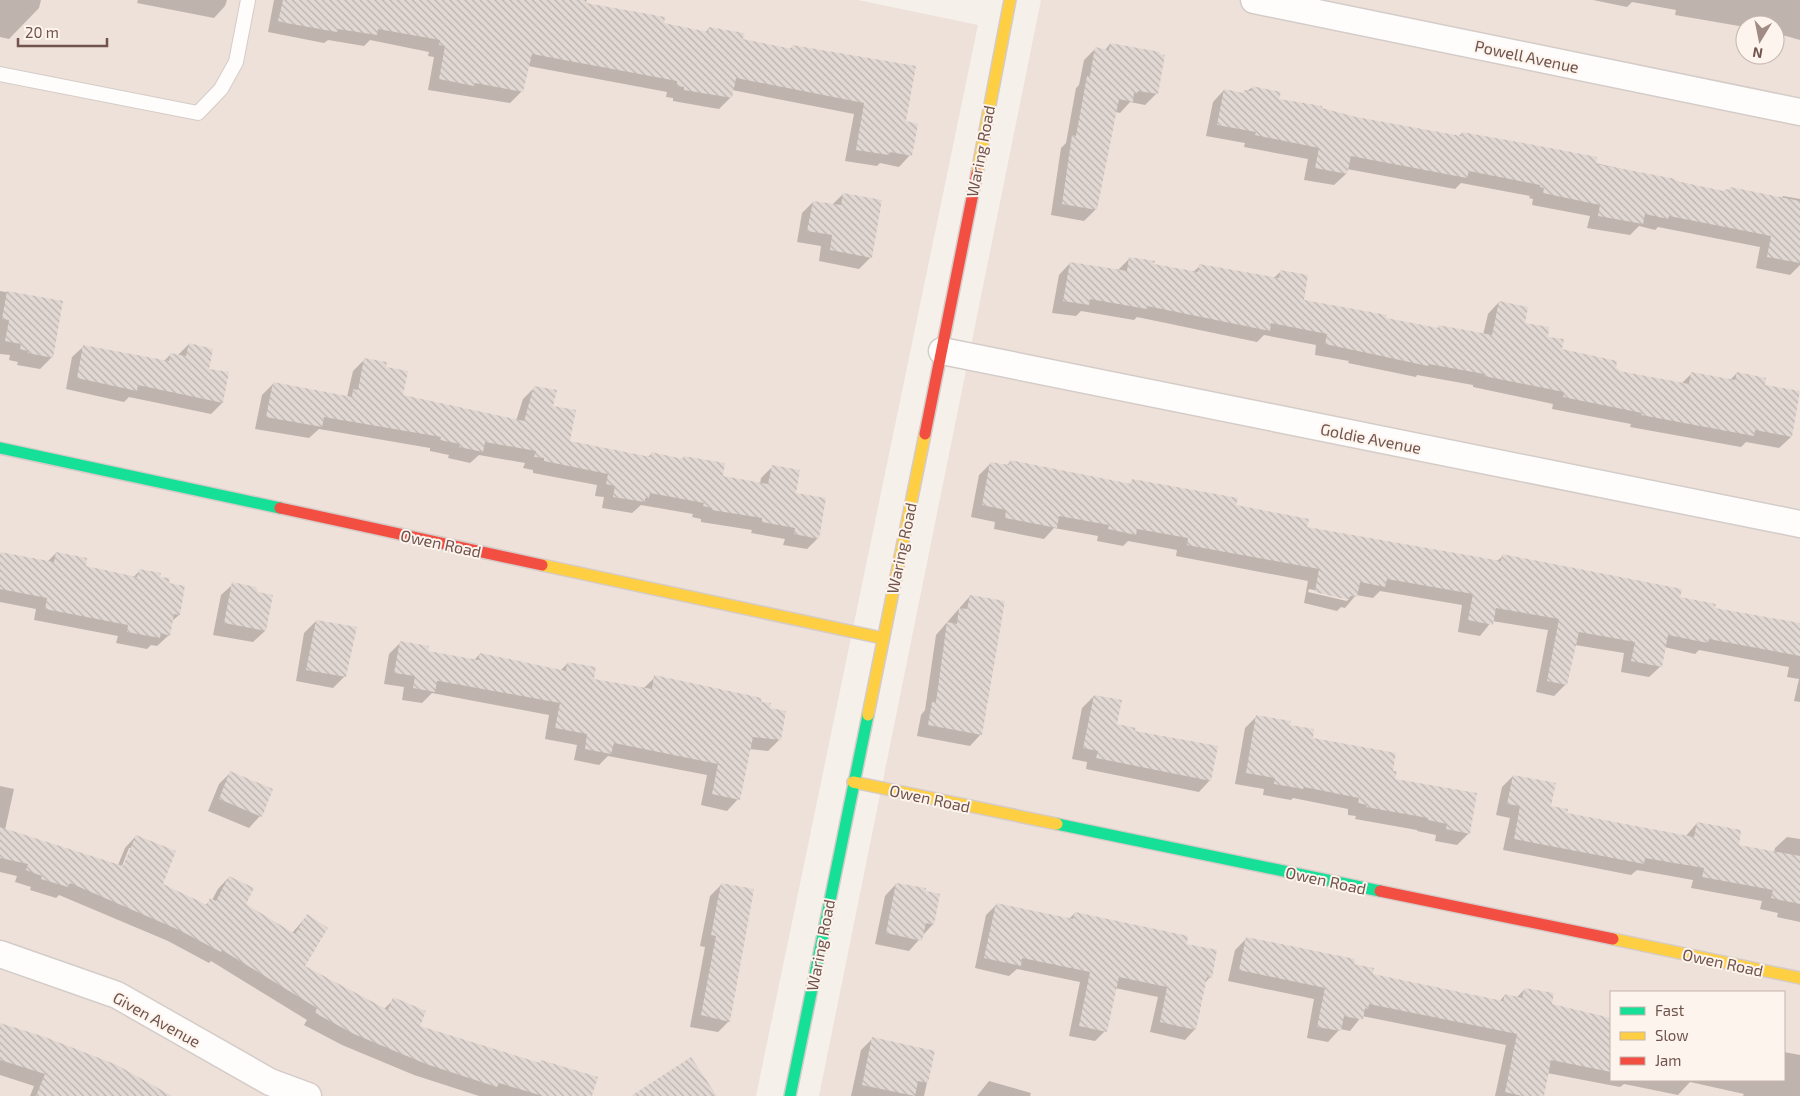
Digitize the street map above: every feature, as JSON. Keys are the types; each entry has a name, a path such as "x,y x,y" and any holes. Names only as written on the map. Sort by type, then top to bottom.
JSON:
{"street":[{"name":"Waring Road","path":"790,1096 942,351 1010,0"},
{"name":"Powell Avenue","path":"1254,0 1800,112"},
{"name":"Goldie Avenue","path":"942,351 1800,524"},
{"name":"Owen Road","path":"0,448 882,638"},
{"name":"Owen Road","path":"853,782 1800,978"},
{"name":"Given Avenue","path":"0,954 117,995 270,1082 308,1096"}],"lane":[{"path":"0,74 198,113 221,89 236,62 248,0"}],"shaded area":[{"path":"0,0 858,0 978,25 756,1096 0,1096"},
{"path":"1041,0 1800,0 1800,1096 819,1096"}],"building":[{"path":"283,0 587,0 586,3 665,17 664,23 708,32 709,27 744,33 743,39 792,49 792,45 916,66 906,121 918,124 912,156 890,152 889,155 856,150 864,103 736,78 732,98 684,90 684,87 677,86 677,81 532,54 523,92 475,83 474,86 439,79 445,46 439,45 440,40 378,29 377,35 338,29 337,32 278,21"},
{"path":"1110,43 1160,52 1160,54 1165,55 1158,94 1138,91 1134,93 1133,102 1119,99 1097,210 1062,204 1072,135 1076,136 1087,76 1090,76 1095,47 1109,50"},
{"path":"1252,86 1281,92 1279,99 1322,106 1322,108 1356,117 1461,136 1462,132 1529,144 1597,157 1596,164 1676,179 1675,181 1724,191 1725,189 1730,190 1730,187 1800,201 1800,263 1767,257 1771,236 1669,216 1668,219 1645,214 1643,224 1598,216 1600,205 1543,193 1544,188 1540,187 1540,185 1469,171 1467,178 1351,156 1347,174 1315,168 1319,148 1255,135 1256,132 1217,125 1224,89 1243,93 1244,90 1251,91"},
{"path":"843,193 882,200 872,258 830,250 832,235 807,231 813,201 841,205"},
{"path":"1129,257 1155,261 1154,264 1198,272 1199,264 1279,278 1280,270 1308,275 1304,300 1387,315 1386,318 1438,328 1438,325 1492,335 1499,301 1528,307 1525,323 1549,327 1548,337 1564,339 1562,349 1617,361 1616,368 1619,371 1689,384 1691,372 1735,380 1737,372 1766,378 1765,385 1800,391 1792,437 1755,430 1754,436 1641,415 1642,413 1563,397 1564,392 1484,376 1484,374 1429,364 1428,366 1325,344 1327,334 1271,323 1270,331 1147,306 1147,309 1090,299 1089,305 1063,301 1070,262 1127,271"},
{"path":"7,291 63,301 53,358 28,353 28,351 20,349 21,344 5,341 9,320 2,319"},
{"path":"189,343 213,349 209,369 229,372 223,403 138,385 137,391 77,378 83,345 169,361 170,353 186,356"},
{"path":"364,358 387,362 386,367 408,371 403,395 524,421 534,386 557,390 553,406 576,410 570,441 650,457 651,452 683,459 683,456 725,463 723,476 768,484 772,465 800,470 796,493 826,498 819,539 794,534 795,528 762,522 762,518 712,510 712,508 703,506 704,503 650,493 649,498 645,498 645,502 613,497 615,486 606,484 608,474 544,461 544,458 534,457 536,451 485,442 483,452 459,447 460,444 440,440 441,437 324,417 322,427 266,417 273,382 352,397 353,389 358,390"},
{"path":"1010,460 1131,484 1132,479 1238,498 1236,505 1309,519 1307,527 1501,561 1502,554 1682,589 1680,597 1716,604 1715,608 1800,623 1800,656 1709,639 1708,643 1668,635 1662,667 1631,661 1635,642 1579,632 1567,685 1547,681 1559,619 1496,608 1493,625 1468,620 1473,594 1387,579 1385,587 1360,582 1357,597 1350,596 1349,600 1315,592 1319,569 1187,545 1188,538 1137,529 1136,535 1108,529 1109,525 1059,516 1057,528 1005,518 1006,510 982,505 990,462 1009,465"},
{"path":"0,552 54,562 56,552 87,558 86,566 137,577 139,569 161,573 160,577 170,578 169,583 185,586 180,615 174,614 170,636 161,633 160,638 127,632 128,625 45,609 47,598 0,589"},
{"path":"232,582 256,587 258,592 273,595 266,631 224,623"},
{"path":"970,595 1005,601 982,735 928,725 932,702 936,702 947,622 957,624 959,608 967,609"},
{"path":"316,620 357,627 346,677 306,670"},
{"path":"400,641 429,646 428,651 478,660 480,653 566,671 567,662 596,667 594,679 652,689 654,675 762,698 761,702 771,703 770,708 786,711 781,740 753,737 740,800 712,794 718,764 614,743 611,754 585,749 587,734 555,728 560,703 439,681 437,681 435,692 413,688 415,676 394,673"},
{"path":"1094,695 1122,700 1117,724 1136,728 1135,731 1218,746 1211,781 1096,758 1098,751 1083,748"},
{"path":"1256,715 1291,721 1290,725 1314,729 1313,738 1396,753 1393,771 1397,771 1395,779 1477,793 1470,834 1446,829 1447,824 1428,820 1428,818 1366,807 1367,805 1358,803 1359,798 1304,787 1303,789 1274,784 1275,778 1246,773"},
{"path":"230,771 273,789 262,817 219,799"},
{"path":"1513,775 1556,783 1551,806 1568,809 1567,813 1694,837 1697,822 1741,830 1739,845 1800,856 1800,904 1771,898 1773,890 1702,877 1704,868 1645,858 1644,864 1514,839 1520,806 1507,804"},
{"path":"0,827 123,866 136,835 176,851 163,884 207,905 210,898 216,901 229,876 254,888 246,904 295,934 307,914 328,928 305,966 388,1010 393,997 426,1011 420,1026 540,1063 541,1060 598,1077 592,1096 543,1096 499,1083 497,1087 426,1064 354,1034 315,1013 317,1008 222,950 221,952 179,930 70,883 68,887 41,879 42,876 26,870 28,864 0,858"},
{"path":"721,883 754,889 730,1022 701,1015 716,936 711,935"},
{"path":"896,883 926,888 926,891 940,894 934,925 926,923 922,941 886,933"},
{"path":"996,903 1073,919 1075,912 1188,936 1187,944 1217,950 1212,978 1207,977 1196,1030 1160,1022 1167,987 1119,977 1107,1032 1079,1026 1090,972 1022,958 1021,966 984,958"},
{"path":"1246,937 1355,959 1354,964 1374,968 1373,974 1503,1001 1505,994 1522,998 1524,988 1554,993 1552,1004 1610,1018 1610,1072 1551,1060 1544,1096 1522,1096 1505,1092 1517,1034 1369,1004 1368,1009 1365,1008 1363,1020 1344,1016 1341,1031 1317,1027 1325,988 1239,970"},
{"path":"0,1023 45,1037 117,1065 172,1096 36,1096 45,1074 0,1060"},
{"path":"872,1037 935,1051 928,1083 918,1081 915,1096 862,1085"},
{"path":"691,1057 717,1096 631,1096"}],"traffic: fast":[{"path":"0,448 280,508"},
{"path":"790,1096 868,715"},
{"path":"1057,824 1380,891"}],"traffic: slow":[{"path":"977,173 1010,0"},
{"path":"868,715 925,434"},
{"path":"542,565 882,638"},
{"path":"853,782 1057,824"},
{"path":"1613,939 1800,978"}],"traffic: jam":[{"path":"925,434 977,173"},
{"path":"280,508 542,565"},
{"path":"1380,891 1613,939"}]}
